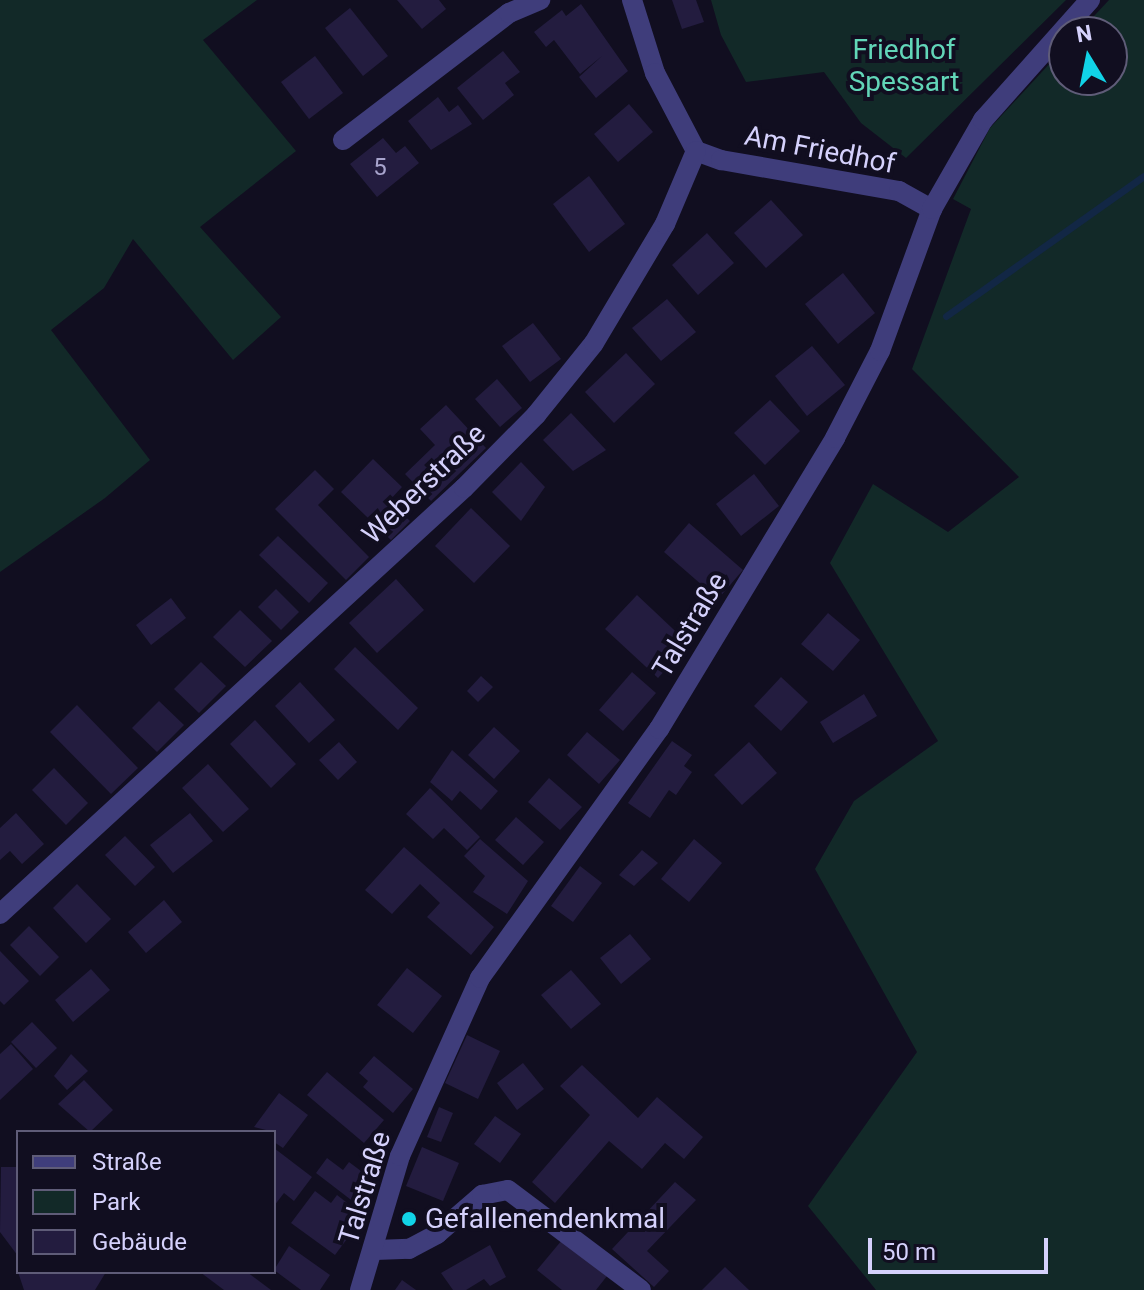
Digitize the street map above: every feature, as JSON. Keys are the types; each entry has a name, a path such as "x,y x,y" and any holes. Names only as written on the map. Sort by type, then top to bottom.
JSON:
{"street":[{"path":"343,140 509,13 540,0"},
{"path":"632,0 655,73 696,151"},
{"name":"Talstraße","path":"360,1290 375,1250 400,1156 480,978 659,729 835,438 880,351 932,209 983,120 1090,0"},
{"name":"Am Friedhof","path":"696,151 721,160 899,191 932,209"},
{"name":"Weberstraße","path":"0,914 464,488 536,415 594,343 665,224 696,151"},
{"path":"375,1250 409,1249 437,1234 482,1195 508,1190 641,1290"}],"green space":[{"path":"0,0 257,0 203,40 296,151 200,227 281,317 233,360 133,239 104,288 51,330 150,460 105,498 0,572"},
{"name":"Friedhof Spessart","path":"711,0 1066,0 906,158 861,123 824,72 746,82 721,35"},
{"path":"1109,0 1144,0 1144,1290 876,1290 808,1206 917,1052 815,869 854,801 938,741 830,563 873,484 948,532 1019,477 912,369 971,209 953,199 990,128 1048,65 1048,96 1128,96 1128,16 1094,16"}],"building":[{"path":"397,0 439,0 446,9 422,29"},
{"path":"672,0 696,0 704,22 682,29"},
{"path":"581,4 628,71 596,98 579,77 602,56 580,74 554,40 546,47 534,32 562,10 566,16"},
{"path":"350,8 388,56 363,76 325,28"},
{"path":"503,51 520,72 505,83 514,95 483,120 457,88"},
{"path":"315,56 343,93 309,119 281,82"},
{"path":"438,97 449,112 458,105 472,124 431,150 408,121"},
{"path":"629,104 653,132 618,162 594,134"},
{"path":"383,138 396,153 405,146 419,163 377,197 350,164"},
{"path":"589,176 625,224 589,252 553,204"},
{"path":"771,200 803,235 766,268 734,233"},
{"path":"707,233 734,263 698,295 672,265"},
{"path":"843,273 875,313 838,344 805,304"},
{"path":"667,299 696,332 661,361 632,328"},
{"path":"533,323 561,359 530,382 502,346"},
{"path":"812,346 845,385 807,416 775,376"},
{"path":"626,353 655,384 614,423 585,392"},
{"path":"497,379 522,408 500,427 475,399"},
{"path":"770,400 800,431 765,465 734,433"},
{"path":"446,405 486,448 431,501 405,474 435,445 420,429"},
{"path":"571,413 606,450 573,471 543,440"},
{"path":"373,459 402,487 389,501 410,521 391,540 341,492"},
{"path":"521,462 545,487 521,521 492,492"},
{"path":"315,470 334,489 318,505 369,557 346,580 275,509"},
{"path":"754,474 779,506 741,536 716,504"},
{"path":"471,508 510,546 474,583 435,546"},
{"path":"689,523 743,570 718,599 664,552"},
{"path":"278,536 328,583 309,603 259,555"},
{"path":"396,579 424,610 377,653 349,623"},
{"path":"276,589 299,612 281,630 258,607"},
{"path":"637,595 689,644 658,678 605,629"},
{"path":"171,598 186,618 151,645 136,625"},
{"path":"240,610 272,641 245,667 213,637"},
{"path":"828,613 860,640 833,671 801,644"},
{"path":"355,647 418,708 398,730 334,669"},
{"path":"201,662 226,686 199,713 174,689"},
{"path":"632,672 656,693 623,731 599,710"},
{"path":"481,676 493,687 478,702 467,691"},
{"path":"781,677 808,702 781,731 754,706"},
{"path":"300,682 335,720 309,743 275,706"},
{"path":"864,694 877,716 833,743 820,722"},
{"path":"159,701 184,725 157,752 132,728"},
{"path":"77,705 138,768 111,794 50,732"},
{"path":"255,720 296,764 271,788 230,744"},
{"path":"494,727 520,751 494,779 468,755"},
{"path":"587,732 620,760 599,784 567,755"},
{"path":"672,741 692,755 684,766 692,772 676,795 669,790 650,818 628,803"},
{"path":"339,742 357,762 338,780 319,760"},
{"path":"749,742 777,773 742,805 714,775"},
{"path":"452,750 498,791 481,810 460,791 452,801 430,782"},
{"path":"208,764 249,809 223,832 182,788"},
{"path":"54,768 88,803 66,825 32,790"},
{"path":"549,778 582,807 560,830 528,802"},
{"path":"430,788 480,837 467,850 444,828 433,839 406,814"},
{"path":"16,813 44,844 22,864 10,851 0,860 0,828"},
{"path":"190,813 213,841 173,873 150,845"},
{"path":"516,817 544,842 523,865 495,840"},
{"path":"125,836 155,867 135,886 105,855"},
{"path":"480,839 528,881 507,914 473,892 485,876 464,856"},
{"path":"694,839 722,863 689,902 661,879"},
{"path":"404,847 494,927 471,955 427,917 440,903 420,884 392,914 365,890"},
{"path":"642,850 658,863 634,886 619,875"},
{"path":"580,866 602,883 573,922 551,906"},
{"path":"77,884 111,919 86,943 53,908"},
{"path":"164,900 182,922 146,953 128,932"},
{"path":"29,926 59,957 40,976 10,945"},
{"path":"630,934 651,959 621,984 600,958"},
{"path":"0,951 29,981 4,1005 0,1001"},
{"path":"407,968 442,996 413,1033 377,1005"},
{"path":"91,969 110,990 73,1022 55,1000"},
{"path":"571,970 601,1004 571,1029 541,995"},
{"path":"32,1022 57,1048 36,1068 11,1042"},
{"path":"467,1035 500,1051 478,1099 445,1083"},
{"path":"11,1044 33,1069 0,1100 0,1054"},
{"path":"71,1054 88,1071 67,1090 54,1076"},
{"path":"374,1056 413,1089 393,1113 363,1087 368,1081 359,1073"},
{"path":"523,1063 544,1089 517,1110 497,1083"},
{"path":"582,1065 638,1118 657,1097 703,1137 684,1159 665,1143 642,1169 609,1141 555,1203 532,1182 590,1115 560,1086"},
{"path":"327,1072 384,1120 364,1143 307,1095"},
{"path":"84,1080 113,1110 92,1130 88,1130 58,1104"},
{"path":"279,1093 308,1115 283,1148 276,1143 276,1130 254,1127"},
{"path":"439,1107 453,1113 441,1142 427,1137"},
{"path":"495,1116 521,1134 500,1163 474,1144"},
{"path":"422,1147 459,1163 443,1201 406,1186"},
{"path":"276,1150 312,1177 294,1201 284,1193 276,1203"},
{"path":"327,1158 343,1170 349,1162 377,1183 359,1206 316,1173"},
{"path":"1,1167 16,1167 16,1253 0,1232"},
{"path":"675,1182 696,1200 647,1251 669,1271 654,1287 612,1249"},
{"path":"315,1191 331,1203 337,1195 364,1216 335,1255 291,1223"},
{"path":"562,1240 607,1276 596,1290 562,1290 537,1270"},
{"path":"490,1245 506,1277 490,1286 484,1279 466,1290 453,1290 441,1273"},
{"path":"289,1246 330,1275 320,1290 301,1290 276,1271"},
{"path":"725,1267 749,1290 702,1290"},
{"path":"19,1274 105,1274 95,1290 24,1290"},
{"path":"203,1274 250,1274 271,1290 224,1290"},
{"path":"402,1280 416,1290 395,1290"}],"waterway":[{"path":"946,316 1144,176"}],"place":[{"name":"Gefallenendenkmal","path":"409,1219"}]}
